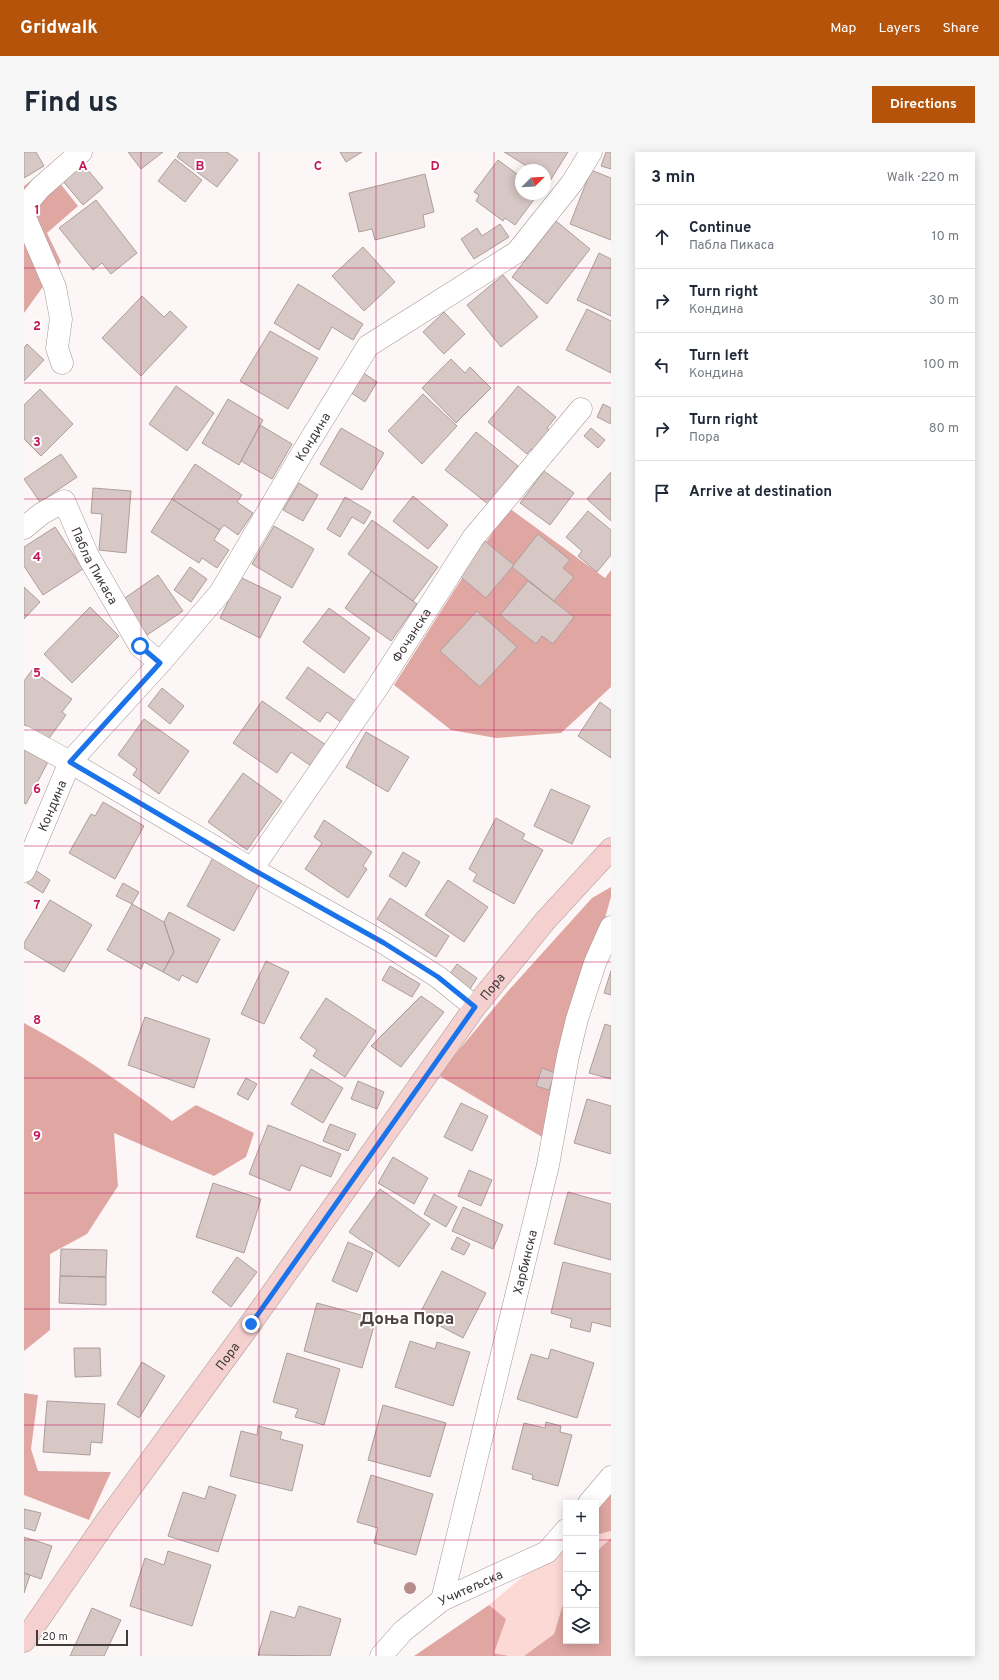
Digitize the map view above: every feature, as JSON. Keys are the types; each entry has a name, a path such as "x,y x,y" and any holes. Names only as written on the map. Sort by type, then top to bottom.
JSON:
{"street":[{"path":"24,207 40,188 82,152"},
{"name":"Кондина","path":"24,871 70,762 160,663 220,593 304,450 368,346 517,252 572,184 591,152"},
{"path":"24,215 55,287 61,319 57,348 62,363"},
{"name":"Фочанска","path":"252,869 375,691 473,538 581,410"},
{"name":"Пабла Пикаса","path":"24,528 41,514 64,501 88,556 140,646 160,663"},
{"path":"24,737 70,762"},
{"name":"Кондина","path":"70,762 252,869 384,943 438,977 475,1007"},
{"name":"Пора","path":"26,1635 105,1523 251,1324 475,1007 545,920 611,849"},
{"name":"Харбинска","path":"442,1600 548,1165 568,1056 577,1019 595,963 611,927"},
{"path":"591,1500 611,1476"},
{"name":"Учитељска","path":"380,1656 403,1631 442,1600 547,1552 563,1533"}],"shaded area":[{"path":"48,168 78,206 47,233 61,262 24,313 24,186"},
{"path":"509,508 605,578 611,570 611,687 561,733 496,738 451,730 394,685"},
{"path":"611,887 611,897 542,1137 438,1075 508,991 592,898"},
{"path":"24,1023 63,1045 100,1069 172,1121 196,1105 254,1133 246,1157 214,1176 114,1133 118,1186 87,1234 50,1254 50,1330 24,1351"},
{"path":"24,1393 38,1395 31,1449 38,1471 111,1472 89,1520 24,1495"},
{"path":"611,1491 611,1531 599,1534 599,1506"},
{"path":"611,1531 611,1538 599,1549 599,1536 599,1534"},
{"path":"611,1538 611,1656 524,1656 554,1634 563,1604 563,1644 599,1644 599,1549"},
{"path":"563,1543 563,1604 554,1634 524,1656 509,1656 494,1653 489,1605"},
{"path":"489,1605 506,1619 494,1653 509,1656 414,1656"}],"building":[{"path":"24,152 36,152 44,166 24,178"},
{"path":"128,152 163,152 141,169"},
{"path":"180,152 227,152 238,160 217,187 177,157"},
{"path":"340,152 362,152 346,162"},
{"path":"504,152 568,152 551,179 551,164 523,164"},
{"path":"606,152 611,152 611,169 601,166"},
{"path":"175,159 202,180 185,202 158,181"},
{"path":"498,160 515,173 515,200 534,200 515,225 505,218 503,221 476,201 479,195 474,192"},
{"path":"82,163 103,188 83,205 62,180"},
{"path":"591,170 611,178 611,240 570,224"},
{"path":"425,174 434,212 423,215 425,227 375,240 372,229 359,232 349,193"},
{"path":"96,200 137,253 111,274 102,263 93,270 59,228"},
{"path":"556,221 590,249 547,304 512,277"},
{"path":"500,224 509,237 474,259 461,239 477,228 482,236"},
{"path":"363,247 395,282 364,311 332,276"},
{"path":"599,253 611,259 611,316 577,300"},
{"path":"503,275 538,317 501,347 467,305"},
{"path":"298,284 363,324 353,340 332,327 319,350 274,323"},
{"path":"142,296 164,317 170,311 187,327 141,376 102,338"},
{"path":"587,309 611,321 611,373 566,350"},
{"path":"444,312 465,334 444,354 423,332"},
{"path":"270,331 318,358 288,409 240,381"},
{"path":"27,344 44,360 24,381 24,348"},
{"path":"451,359 465,373 470,367 491,388 456,423 422,388"},
{"path":"362,372 377,382 365,402 350,392"},
{"path":"176,386 214,413 187,451 149,424"},
{"path":"518,386 556,417 547,428 556,435 539,456 531,449 527,454 488,422"},
{"path":"40,389 73,424 41,456 24,439 24,405"},
{"path":"423,394 457,426 422,464 388,431"},
{"path":"228,399 263,420 239,465 202,443"},
{"path":"603,404 611,408 611,424 597,417"},
{"path":"260,425 292,444 272,479 241,461"},
{"path":"341,428 384,453 362,490 320,464"},
{"path":"591,428 605,440 598,448 584,436"},
{"path":"476,432 518,466 488,504 445,470"},
{"path":"61,454 77,477 40,502 24,479"},
{"path":"195,464 242,495 237,502 253,513 238,535 224,525 220,530 172,499"},
{"path":"544,471 574,493 550,525 520,503"},
{"path":"611,472 611,521 587,499"},
{"path":"299,483 318,495 303,521 283,510"},
{"path":"93,488 131,491 126,553 99,550 102,514 91,513"},
{"path":"413,496 448,525 428,549 393,521"},
{"path":"345,497 371,512 364,524 352,517 340,537 327,529"},
{"path":"172,499 220,530 214,540 229,550 217,568 202,558 199,563 151,532"},
{"path":"588,511 611,530 611,555 597,572 578,556 582,551 566,537"},
{"path":"372,520 438,567 413,601 348,554"},
{"path":"274,526 314,549 292,588 252,564"},
{"path":"55,527 83,569 43,595 24,566 24,547"},
{"path":"538,534 570,560 563,568 574,577 554,601 512,567"},
{"path":"485,541 514,565 486,598 457,574"},
{"path":"190,567 207,579 191,602 174,590"},
{"path":"371,571 417,604 391,641 345,608"},
{"path":"158,575 183,611 147,635 122,600"},
{"path":"240,577 281,597 260,638 220,618"},
{"path":"528,581 574,617 553,644 542,636 536,644 500,615"},
{"path":"24,587 40,602 24,619"},
{"path":"90,607 119,636 72,683 44,654"},
{"path":"329,608 370,638 344,673 303,642"},
{"path":"477,611 517,647 480,687 440,651"},
{"path":"308,667 357,702 342,723 327,712 320,722 286,698"},
{"path":"32,670 72,699 62,712 66,715 47,741 24,724 24,681"},
{"path":"162,688 184,706 170,724 148,706"},
{"path":"262,701 326,745 311,766 291,752 277,773 233,743"},
{"path":"600,702 611,710 611,758 578,736"},
{"path":"144,719 189,751 159,794 133,775 137,769 118,755"},
{"path":"366,732 409,757 388,792 346,767"},
{"path":"24,745 50,758 26,804 24,803"},
{"path":"243,773 282,801 247,850 208,822"},
{"path":"551,789 590,806 572,844 534,826"},
{"path":"103,802 144,826 115,879 69,853 91,814 95,816"},
{"path":"496,818 525,834 522,839 543,850 514,904 473,881 477,874 469,869"},
{"path":"324,820 372,852 363,866 367,869 348,898 305,869 322,843 314,837"},
{"path":"403,852 420,862 406,887 389,876"},
{"path":"215,854 262,879 234,931 187,906"},
{"path":"35,870 50,880 43,893 27,883"},
{"path":"448,880 488,907 464,942 425,915"},
{"path":"123,883 139,892 132,904 116,896"},
{"path":"390,898 449,936 436,957 377,919"},
{"path":"50,900 92,925 64,972 24,948 24,943"},
{"path":"132,904 164,922 174,952 163,972 144,962 141,969 107,950"},
{"path":"169,912 220,939 197,983 182,975 179,981 163,972 174,952 164,922"},
{"path":"266,961 289,972 264,1024 241,1014"},
{"path":"457,964 477,978 468,992 447,978"},
{"path":"390,966 420,984 412,997 382,980"},
{"path":"611,971 611,995 604,993"},
{"path":"421,996 444,1012 401,1067 371,1046"},
{"path":"326,998 376,1031 345,1077 313,1056 317,1050 300,1038"},
{"path":"145,1017 210,1039 194,1088 128,1065"},
{"path":"605,1024 611,1026 611,1079 589,1073"},
{"path":"542,1068 555,1073 549,1090 536,1086"},
{"path":"311,1069 343,1088 323,1123 291,1104"},
{"path":"246,1078 257,1084 248,1100 237,1094"},
{"path":"358,1081 384,1092 377,1109 351,1099"},
{"path":"587,1099 611,1106 611,1154 574,1143"},
{"path":"461,1103 488,1116 472,1151 444,1137"},
{"path":"330,1124 356,1134 348,1151 323,1141"},
{"path":"268,1125 341,1154 331,1177 301,1165 290,1191 249,1174"},
{"path":"393,1157 428,1178 414,1204 378,1183"},
{"path":"469,1170 492,1180 481,1206 458,1196"},
{"path":"213,1183 261,1199 244,1253 196,1237"},
{"path":"380,1189 430,1224 399,1267 349,1232"},
{"path":"568,1192 611,1204 611,1260 554,1244"},
{"path":"434,1194 457,1207 446,1227 424,1214"},
{"path":"463,1207 503,1225 493,1249 452,1231"},
{"path":"457,1237 470,1244 464,1255 451,1249"},
{"path":"348,1242 373,1253 357,1292 332,1281"},
{"path":"61,1249 107,1250 106,1277 60,1276"},
{"path":"237,1257 257,1272 231,1307 212,1292"},
{"path":"563,1262 611,1274 611,1327 592,1322 590,1332 570,1327 572,1319 551,1313"},
{"path":"442,1271 486,1293 463,1338 419,1315"},
{"path":"60,1276 106,1277 106,1305 59,1303"},
{"path":"317,1303 376,1319 362,1368 304,1351"},
{"path":"410,1341 435,1349 437,1342 470,1352 453,1406 395,1387"},
{"path":"74,1348 100,1348 101,1376 75,1377"},
{"path":"551,1349 594,1363 577,1418 517,1399 531,1354 548,1359"},
{"path":"287,1353 340,1369 324,1425 295,1417 298,1409 273,1402"},
{"path":"142,1362 165,1376 139,1418 117,1404"},
{"path":"47,1401 105,1404 102,1443 91,1442 90,1455 43,1452"},
{"path":"383,1405 446,1423 430,1477 368,1460"},
{"path":"546,1422 561,1426 560,1432 572,1435 558,1486 532,1479 533,1475 512,1469 524,1423 545,1428"},
{"path":"258,1426 282,1432 280,1439 303,1445 292,1491 230,1476 241,1431 257,1435"},
{"path":"371,1475 433,1494 416,1555 374,1543 378,1528 357,1522"},
{"path":"209,1486 236,1495 218,1552 168,1536 183,1492 205,1499"},
{"path":"24,1509 41,1513 35,1531 24,1528"},
{"path":"24,1537 52,1546 41,1579 24,1573"},
{"path":"168,1551 211,1565 192,1626 130,1606 145,1558 164,1565"},
{"path":"24,1573 30,1575 24,1593"},
{"path":"299,1606 341,1619 330,1656 258,1655 271,1611 295,1618"},
{"path":"92,1608 121,1620 104,1656 70,1656"}],"district":[{"name":"Доња Пора","path":"407,1318"}],"route":[{"path":"140,646 160,663 70,762 252,869 384,943 438,977 475,1007 400,1110 251,1324"}]}
